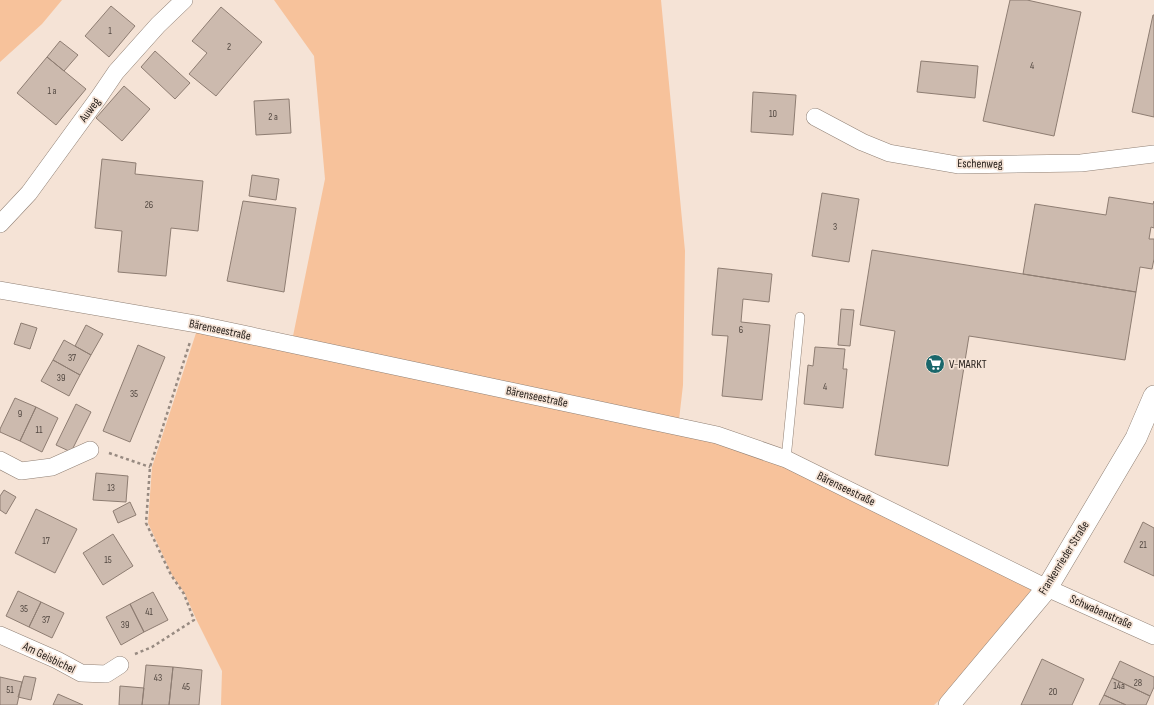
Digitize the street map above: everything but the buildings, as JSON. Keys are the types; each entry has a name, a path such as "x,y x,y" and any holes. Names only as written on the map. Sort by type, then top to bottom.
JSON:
{"street":[{"name":"Auweg","path":"0,224 29,193 116,72 158,25 184,0"},
{"name":"Eschenweg","path":"815,117 862,142 889,153 958,165 1082,163 1154,154"},
{"name":"Bärenseestraße","path":"0,290 196,324 717,435 786,459 1047,588"},
{"name":"Frankenrieder Straße","path":"949,705 1047,588 1136,438 1154,396"},
{"path":"0,460 21,471 52,467 90,450"},
{"name":"Schwabenstraße","path":"1047,588 1154,636"},
{"name":"Am Geisbichel","path":"0,635 57,660 81,673 106,674 120,665"}],"lane":[{"path":"786,459 800,317"}],"path":[{"path":"120,665 133,655 152,647 194,620 184,594 171,576 146,523 150,467 196,324"},
{"path":"90,450 112,453 150,467"}],"shaded area":[{"path":"0,0 62,0 42,24 0,62"},
{"path":"274,0 661,0 685,251 683,385 679,420 292,341 325,179 314,56"},
{"path":"197,330 715,442 784,466 1037,587 950,690 934,705 221,705 222,671 185,594 172,575 148,523 152,467"}],"place":[{"name":"V-MARKT","path":"935,364"}]}
